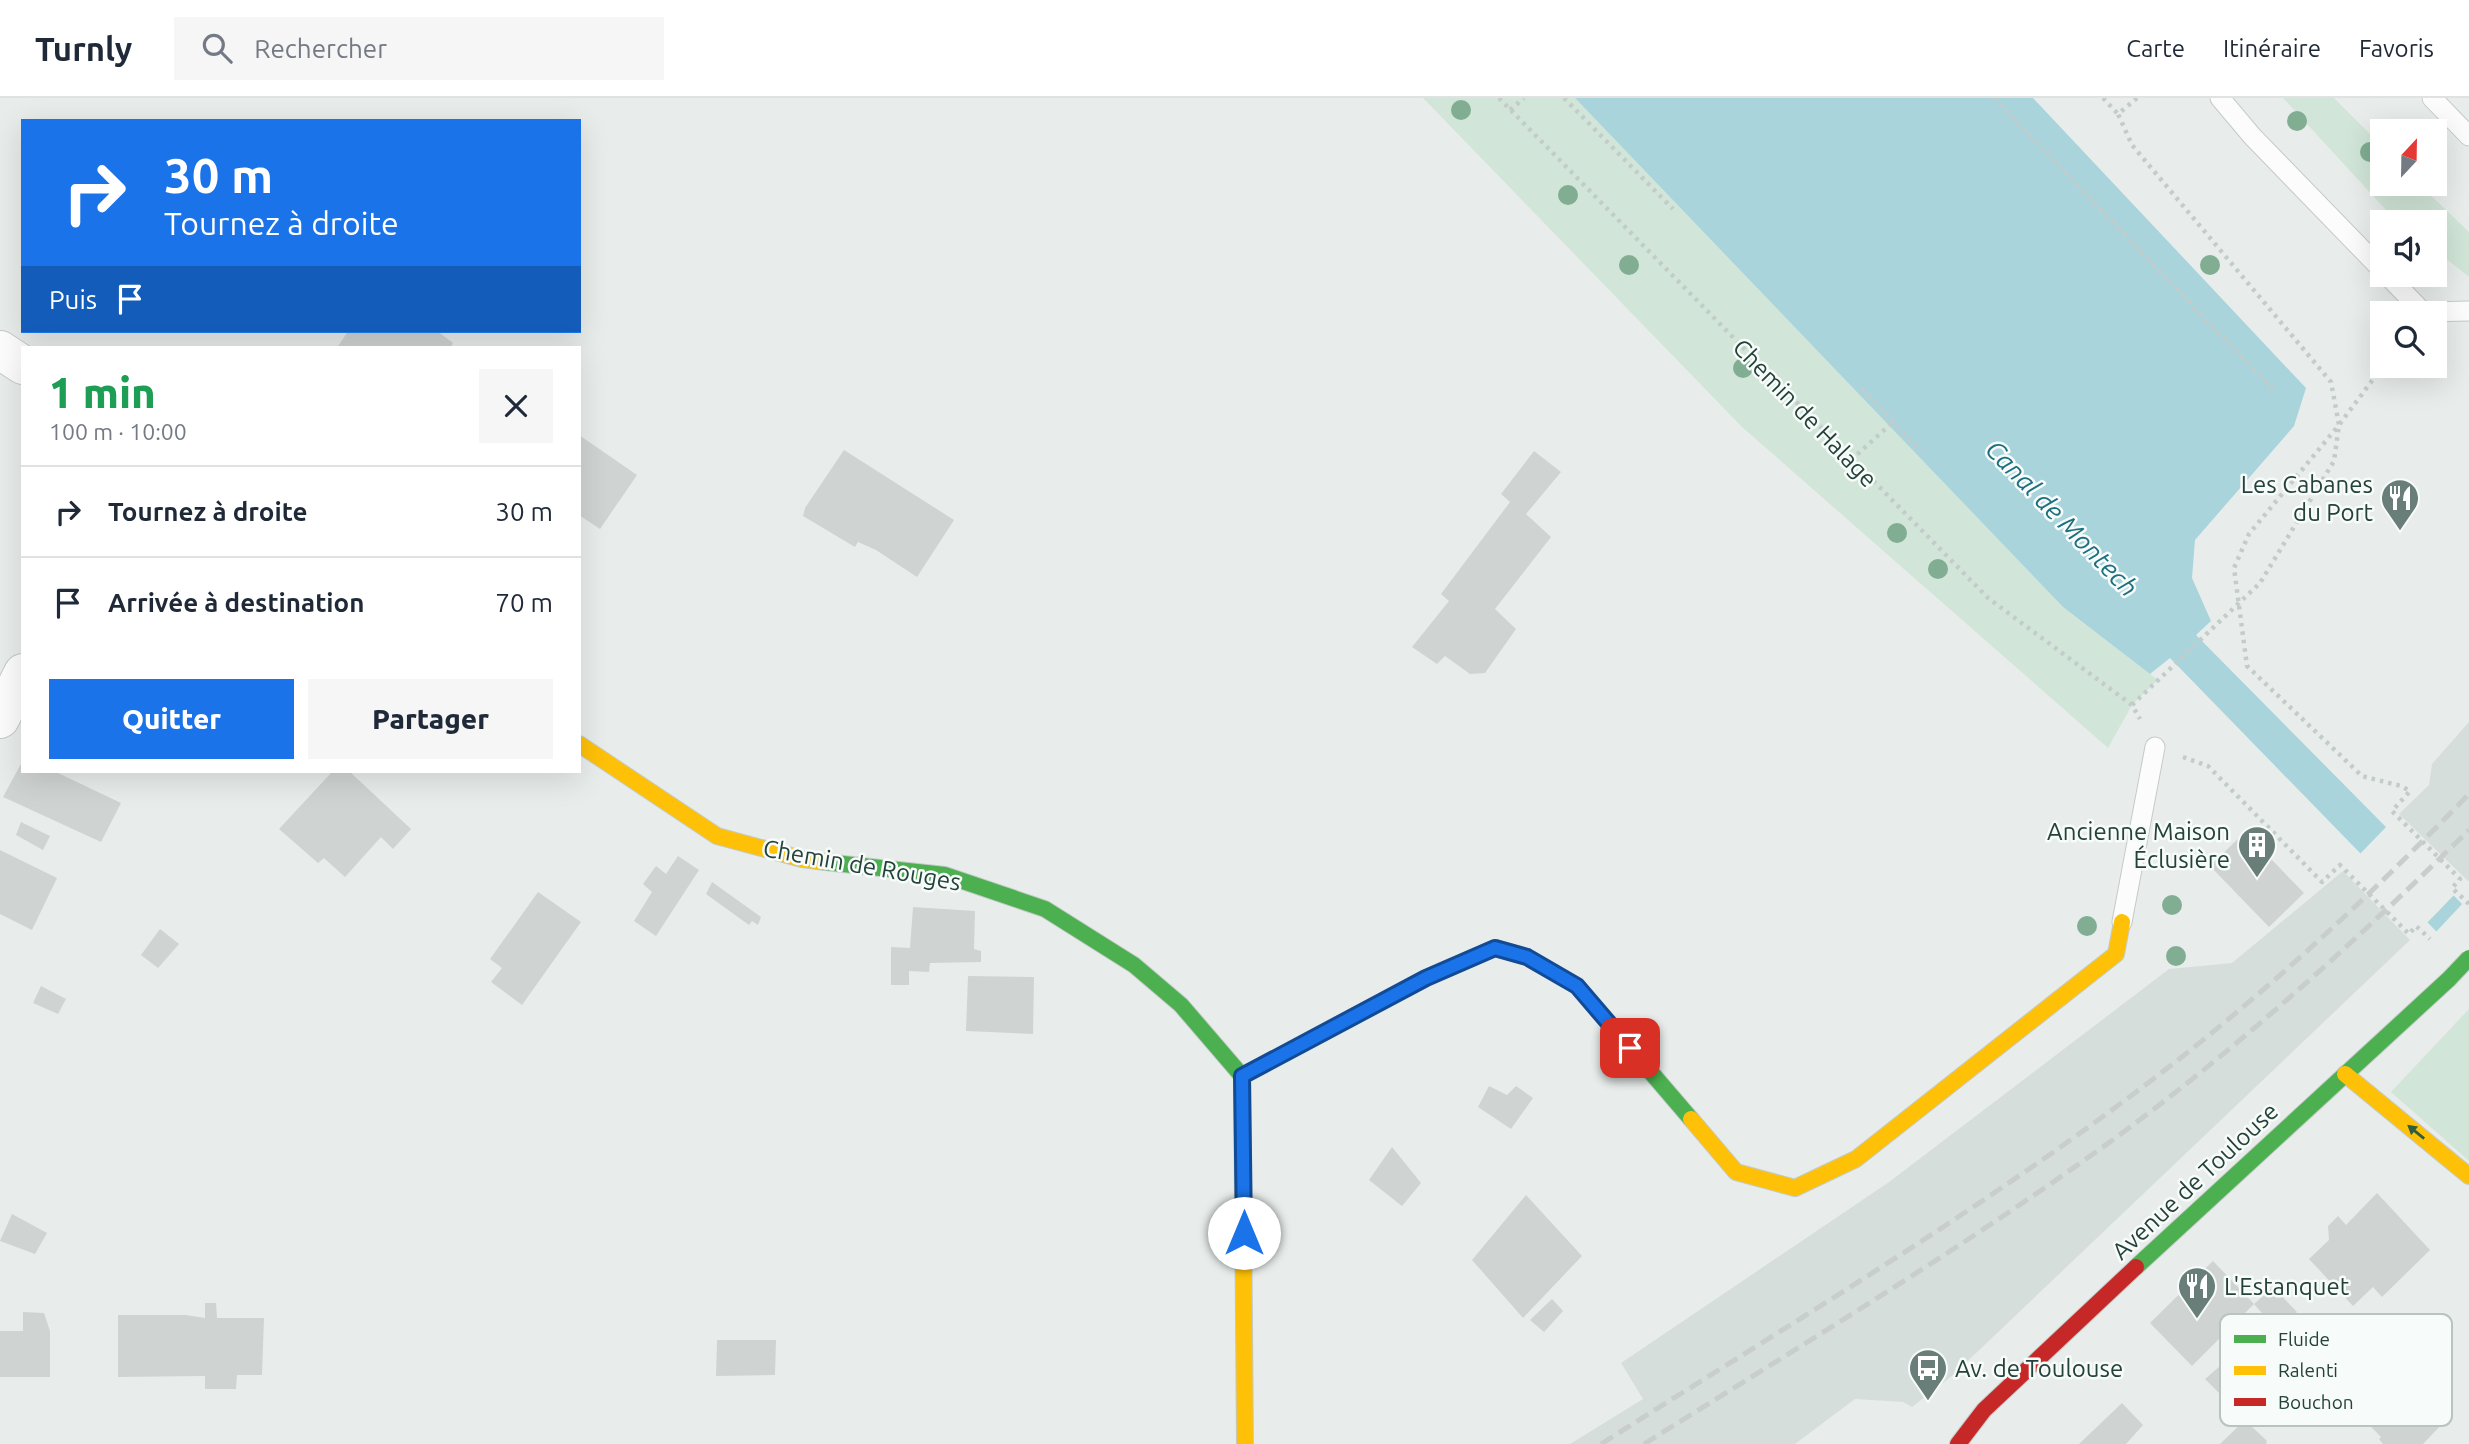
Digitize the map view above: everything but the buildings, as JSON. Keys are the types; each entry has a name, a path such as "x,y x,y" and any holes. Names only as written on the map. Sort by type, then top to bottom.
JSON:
{"street":[{"path":"0,350 21,364"},
{"path":"0,719 21,677"},
{"name":"Chemin de Rouges","path":"581,745 716,836 802,859 945,875 1045,909 1134,965 1181,1005 1242,1076"},
{"path":"1245,1444 1242,1076 1426,978 1495,948 1527,957 1577,986 1736,1172 1795,1188 1856,1159 2116,954 2122,922"},
{"name":"Avenue de Toulouse","path":"1958,1444 1984,1410 2469,958"},
{"path":"2345,1074 2469,1176"}],"lane":[{"path":"2220,98 2252,136 2370,258"},
{"path":"2432,98 2469,136"},
{"path":"2399,287 2423,312 2469,311"},
{"path":"2122,922 2155,747"}],"path":[{"name":"Chemin de Halage","path":"1499,98 1988,598 2132,705"},
{"path":"1510,110 1524,98"},
{"path":"1564,98 1673,209"},
{"path":"1994,98 2274,391"},
{"path":"2103,98 2118,114 2132,145 2331,382 2339,425 2334,461 2260,583 2132,705 2155,747 2208,766 2322,881 2340,865 2409,934 2416,926"},
{"path":"2118,114 2137,98"},
{"path":"2374,378 2249,534 2234,568 2247,666 2362,776 2401,786 2410,792 2392,811 2460,879 2452,888 2469,904"},
{"path":"1862,389 1922,452"},
{"path":"1851,460 1893,422"}],"shaded area":[{"path":"2469,722 2468,881 2399,814 2429,785 2432,764"},
{"path":"2343,871 2410,940 1953,1375 1912,1407 1903,1402 1855,1399 1795,1444 1570,1444 1643,1399 1621,1363 1889,1182 2169,969 2232,963"}],"green space":[{"path":"1423,98 1575,98 2063,607 2158,680 2132,705 2108,748 1742,427"},
{"path":"2283,98 2334,98 2370,134 2370,193"},
{"path":"2373,196 2432,196 2446,210 2386,210"},
{"path":"2447,211 2469,232 2469,277 2447,259"},
{"path":"2469,1009 2469,1161 2391,1092"}],"water":[{"name":"Canal de Montech","path":"1575,98 2033,98 2306,388 2294,426 2195,540 2192,578 2211,621 2196,635 2469,911 2469,965 2170,658 2150,674 2063,607"}],"pier":[{"path":"2388,825 2456,893 2425,925 2358,856"},
{"path":"2464,902 2469,906 2469,968 2434,934"}],"railway":[{"path":"1601,1444 1947,1224 2015,1179 2148,1083 2232,1016 2314,945 2469,794"},
{"path":"1644,1444 1941,1257 2114,1139 2207,1067 2297,991 2469,830"}],"traffic: fast":[{"path":"825,862 945,875 1045,909 1134,965 1181,1005 1242,1076 1243,1203"},
{"path":"1242,1076 1426,978 1495,948 1527,957 1577,986 1691,1119"},
{"path":"2449,979 2469,958"},
{"path":"2136,1267 2449,979"}],"traffic: slow":[{"path":"581,745 717,836 802,859 825,862"},
{"path":"1691,1119 1736,1172 1795,1188 1856,1159 2116,954 2122,922"},
{"path":"2345,1074 2469,1176"},
{"path":"1243,1203 1245,1444"}],"traffic: jam":[{"path":"1958,1444 1984,1410 2136,1267"}],"place":[{"name":"Les Cabanes du Port","path":"2400,532"},
{"name":"Ancienne Maison Éclusière","path":"2257,879"},
{"name":"L'Estanquet","path":"2197,1320"},
{"name":"Av. de Toulouse","path":"1928,1402"}],"route":[{"path":"1244,1233 1242,1076 1426,978 1495,948 1527,957 1577,986 1630,1048"}]}
